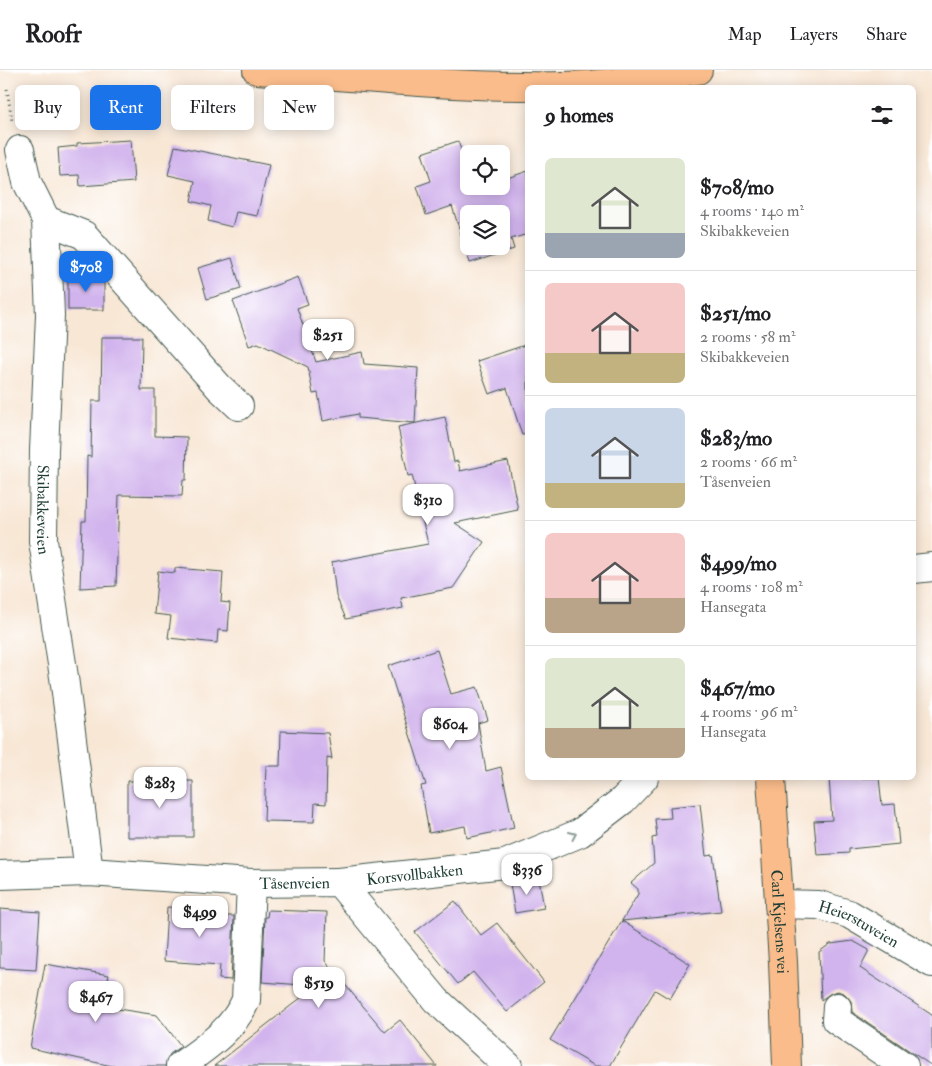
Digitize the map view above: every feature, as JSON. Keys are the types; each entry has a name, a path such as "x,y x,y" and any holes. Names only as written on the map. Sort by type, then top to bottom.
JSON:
{"main road":[{"path":"257,70 525,86"},
{"path":"591,85 644,83 698,70"},
{"name":"Carl Kjelsens vei","path":"771,780 780,904 786,1066"}],"street":[{"name":"Skibakkeveien","path":"20,150 27,182 46,220 50,315 44,450 43,541 64,677 89,872"},
{"path":"46,220 84,235 219,388 239,406"},
{"path":"916,569 932,567"},
{"name":"Korsvollbakken","path":"339,882 505,864 580,833 623,800 642,780"},
{"name":"Tåsenveien","path":"0,874 89,872 250,883 339,882 436,1000 508,1066"},
{"path":"180,1066 218,1038 238,1017 246,1000 250,883"},
{"name":"Heierstuveien","path":"780,904 819,905 849,914 932,963"},
{"path":"837,1007 836,1020 904,1066"}],"building":[{"path":"131,140 134,182 80,186 79,175 60,176 58,148 77,146 77,143"},
{"path":"458,141 460,147 460,195 510,195 510,177 525,172 525,235 511,239 514,249 510,250 510,205 460,205 460,231 452,206 426,215 417,186 431,181 422,153"},
{"path":"175,146 269,165 257,216 236,212 232,227 208,221 211,206 191,201 195,181 168,175"},
{"path":"467,255 495,255 470,263"},
{"path":"232,258 241,289 207,299 198,268"},
{"path":"68,275 98,275 104,281 104,310 68,310"},
{"path":"298,277 308,304 297,308 316,362 362,352 364,364 418,368 415,423 358,418 358,414 323,421 318,393 313,394 308,367 258,343 249,346 233,301"},
{"path":"102,337 142,337 141,390 155,390 155,436 187,437 186,480 183,480 182,496 119,495 116,586 80,588 82,521 86,521 87,456 91,457 92,401 101,401"},
{"path":"525,345 525,434 522,435 507,388 489,394 477,361"},
{"path":"445,417 454,462 458,461 460,471 508,461 518,510 455,523 484,542 453,588 401,598 403,608 346,619 336,596 332,562 428,544 412,475 408,476 398,427"},
{"path":"175,568 223,572 221,602 230,603 228,631 218,630 217,643 168,638 171,616 154,614 158,571 175,573"},
{"path":"437,650 451,694 477,687 488,720 478,723 486,771 501,767 514,828 467,838 465,826 429,833 421,786 426,785 388,666"},
{"path":"281,731 328,733 332,759 327,758 326,804 315,803 314,822 264,821 266,766 280,766"},
{"path":"829,780 879,780 882,805 895,804 899,844 849,849 849,853 817,855 814,821 832,820"},
{"path":"127,781 193,781 193,837 127,837"},
{"path":"700,804 706,856 713,855 721,911 622,921 690,964 670,999 655,990 610,1066 595,1066 550,1040 638,894 638,889 631,883 654,863 652,838 657,837 655,819 671,818 670,807"},
{"path":"539,879 544,908 515,913 510,884"},
{"path":"455,901 481,935 497,923 544,982 507,1012 473,972 458,984 415,932"},
{"path":"167,907 216,910 216,916 234,916 231,980 219,979 220,965 164,961"},
{"path":"0,909 40,912 36,970 0,968"},
{"path":"268,910 327,912 325,961 385,1032 400,1020 437,1066 214,1066 316,986 262,982 265,917 267,917"},
{"path":"853,941 869,950 860,968 932,1015 932,1066 852,1012 851,1001 845,994 838,991 831,993 821,1000 819,952 830,944"},
{"path":"45,964 109,975 107,983 115,984 111,1008 157,1015 181,1046 170,1054 165,1066 112,1066 30,1048"}]}
